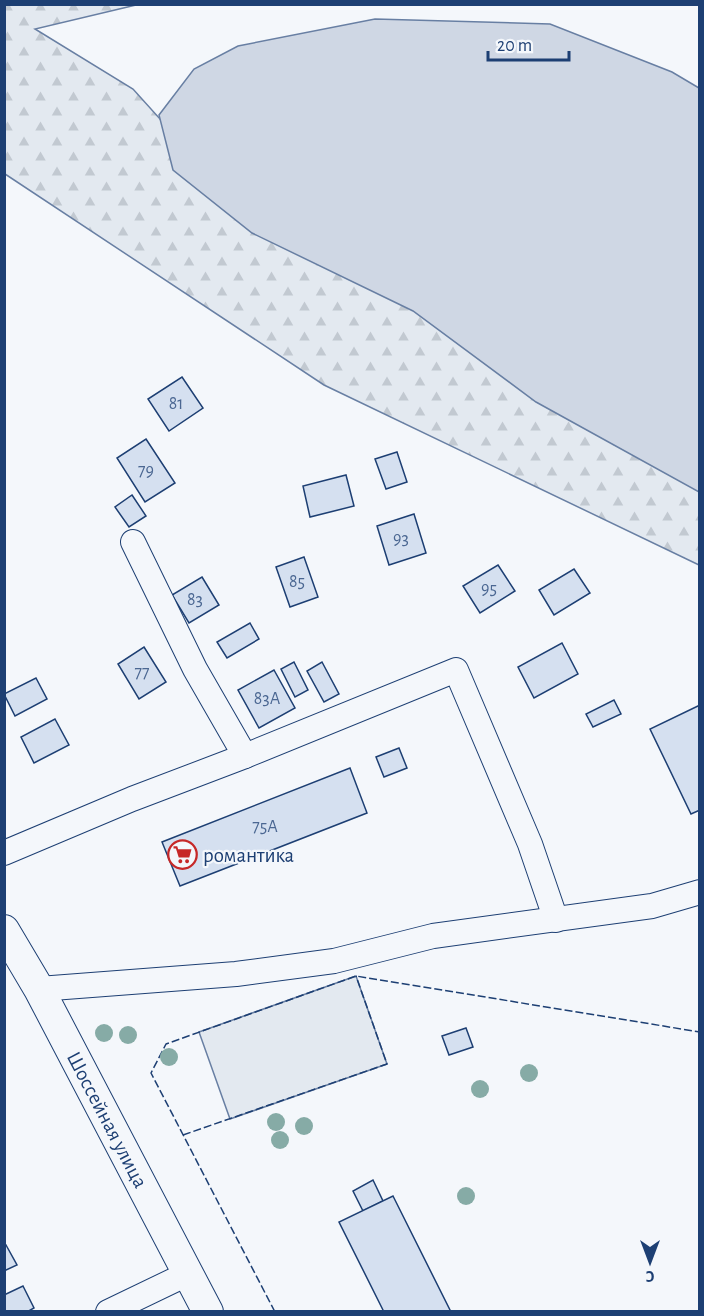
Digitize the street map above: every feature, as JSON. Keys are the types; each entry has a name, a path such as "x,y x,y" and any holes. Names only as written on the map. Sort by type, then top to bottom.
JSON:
{"street":[{"path":"133,542 195,669 245,756"},
{"path":"4,853 132,798 245,756 456,670 526,834 556,920"},
{"path":"39,989 258,971 334,961 434,936 652,906 699,892"},
{"name":"Шоссейная улица","path":"4,930 39,989 208,1311"},
{"path":"108,1311 187,1274"}],"green space":[{"path":"4,5 136,5 35,29 133,89 215,180 699,468 699,565 324,385 5,174"},
{"path":"356,976 387,1064 230,1119 199,1032"}],"shaded area":[{"path":"375,19 550,24 672,72 699,88 699,492 536,402 413,311 252,233 173,170 159,115 194,69 238,46"}],"building":[{"path":"182,377 203,408 169,431 148,399"},
{"path":"146,439 175,483 145,502 117,458"},
{"path":"397,452 407,482 386,489 375,459"},
{"path":"346,475 354,506 310,517 303,486"},
{"path":"132,495 146,516 129,527 115,507"},
{"path":"414,514 426,553 389,565 377,526"},
{"path":"304,557 318,597 290,607 276,567"},
{"path":"498,565 515,591 480,613 463,586"},
{"path":"574,569 590,593 554,615 539,590"},
{"path":"202,577 219,605 189,623 172,595"},
{"path":"250,623 259,639 227,658 217,642"},
{"path":"562,643 578,674 534,698 518,667"},
{"path":"144,647 166,682 139,699 118,664"},
{"path":"294,662 308,690 295,697 281,669"},
{"path":"322,662 339,694 324,702 307,671"},
{"path":"274,670 295,708 259,728 238,690"},
{"path":"36,678 47,699 15,716 4,694"},
{"path":"614,700 621,714 593,727 586,714"},
{"path":"700,705 700,810 691,814 650,729"},
{"path":"55,719 69,745 34,763 21,737"},
{"path":"399,748 407,768 384,777 376,757"},
{"path":"350,768 367,813 180,886 162,842"},
{"path":"466,1028 473,1047 449,1055 442,1036"},
{"path":"373,1180 383,1201 363,1211 353,1191"},
{"path":"393,1196 451,1312 384,1312 339,1222"},
{"path":"6,1245 17,1265 4,1271 4,1246"},
{"path":"23,1286 34,1308 27,1312 4,1312 4,1295"}],"fence":[{"path":"183,1135 387,1064 356,976"},
{"path":"275,1312 151,1073 166,1044 356,976 700,1032"}],"place":[{"name":"романтика","path":"182,855"}]}
